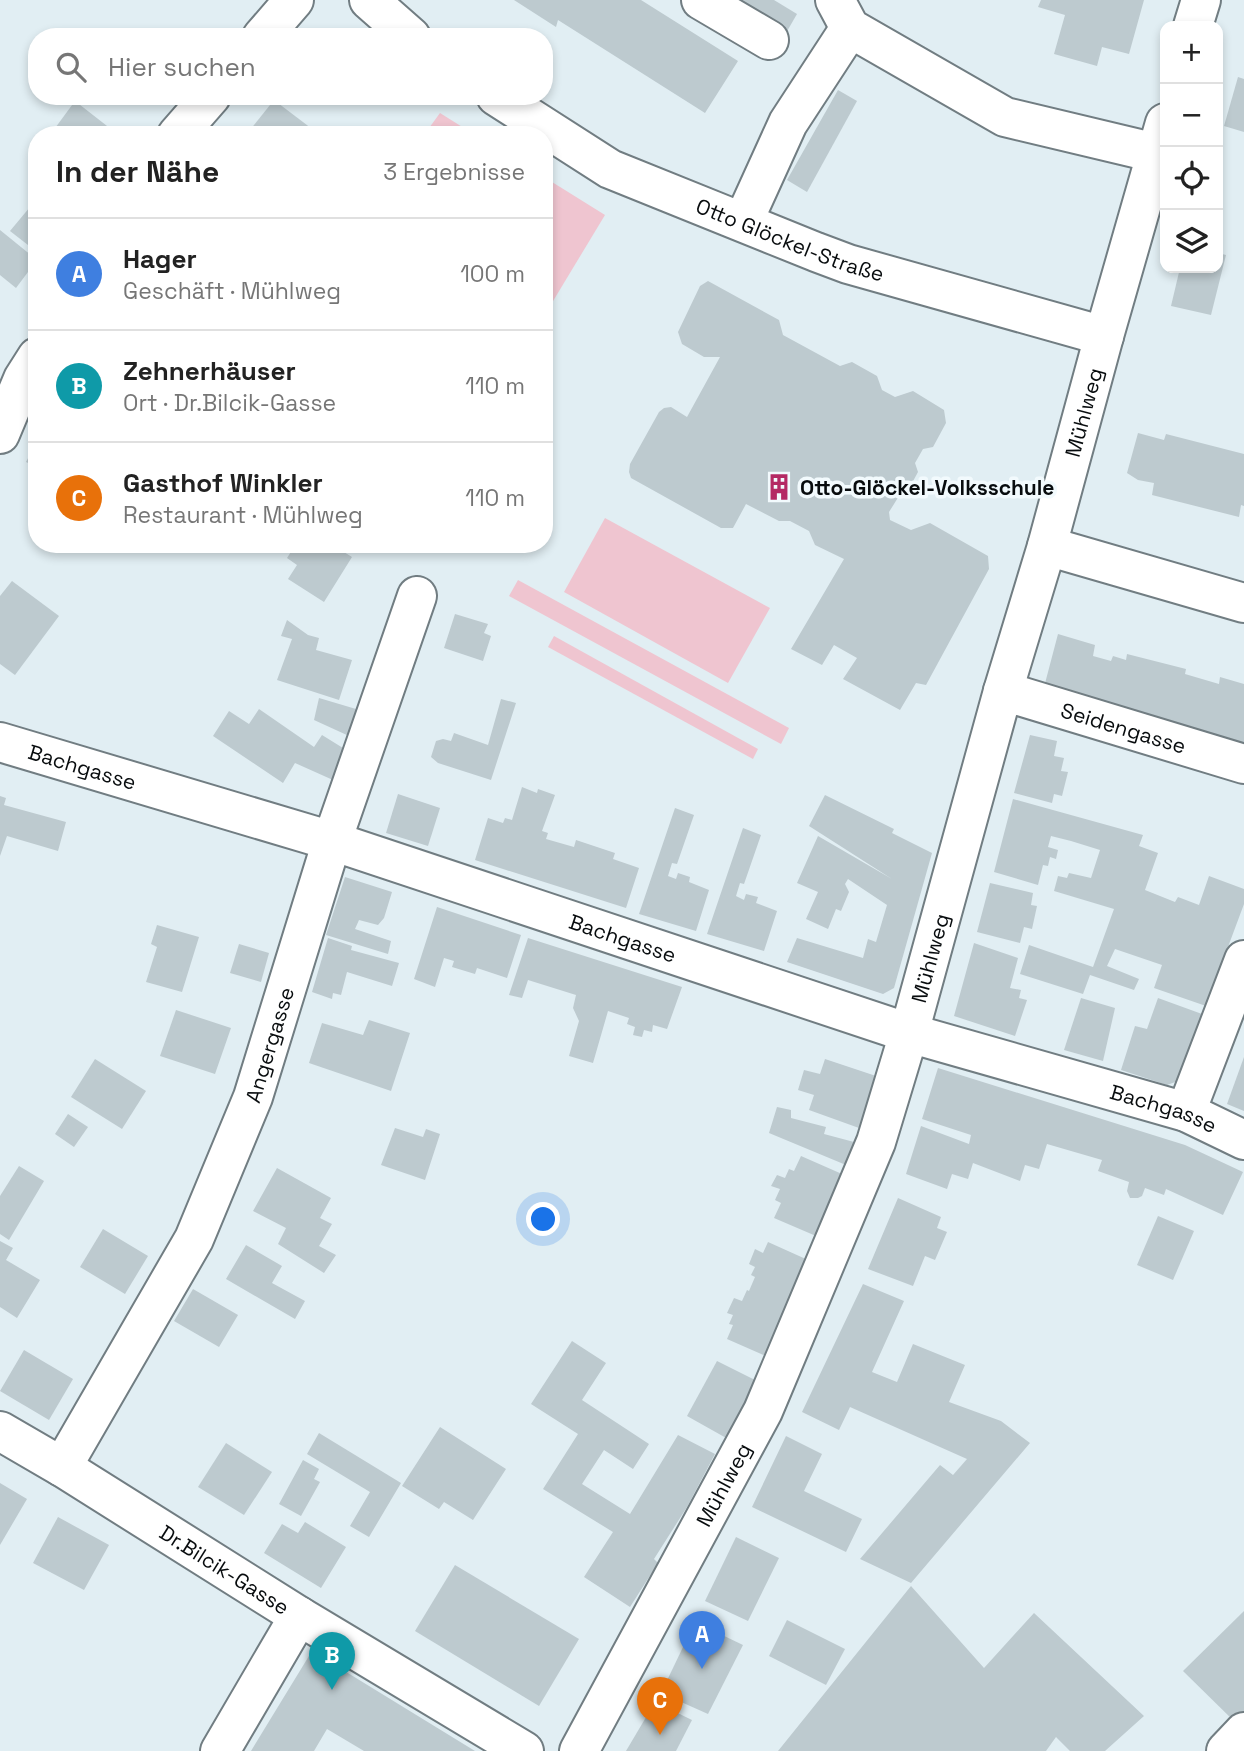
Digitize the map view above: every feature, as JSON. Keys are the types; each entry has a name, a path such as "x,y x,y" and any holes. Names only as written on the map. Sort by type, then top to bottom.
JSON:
{"street":[{"path":"270,28 294,0"},
{"path":"369,0 401,28"},
{"path":"701,0 769,40"},
{"path":"1195,21 1201,0"},
{"path":"743,222 788,123 843,14 1005,117 1160,138"},
{"path":"185,126 203,105"},
{"name":"Otto Glöckel-Straße","path":"510,105 543,126"},
{"name":"Otto Glöckel-Straße","path":"553,132 610,169 848,264 1104,336"},
{"name":"Mühlweg","path":"579,1751 763,1411 876,1142 909,1033 1003,691 1048,546 1160,141"},
{"path":"0,434 28,371"},
{"path":"1048,546 1244,603"},
{"name":"Angergasse","path":"62,1467 194,1239 253,1097 332,841 417,596"},
{"name":"Seidengasse","path":"1003,691 1244,764"},
{"name":"Bachgasse","path":"0,741 332,841 909,1033 1186,1112 1244,1140"},
{"path":"1186,1112 1244,960"},
{"name":"Dr.Bilcik-Gasse","path":"0,1431 524,1751"},
{"path":"220,1751 299,1616"},
{"path":"1226,1751 1244,1732"}],"shaded area":[{"path":"440,113 461,126 431,126"},
{"path":"553,183 605,215 553,301"},
{"path":"605,518 770,608 728,683 564,592"},
{"path":"518,580 789,728 781,744 509,596"},
{"path":"554,636 758,749 753,759 548,647"}],"building":[{"path":"514,0 641,0 738,61 705,113 558,20 556,27"},
{"path":"731,0 774,0 797,14 786,33"},
{"path":"1041,0 1144,0 1129,54 1102,47 1097,66 1054,54 1065,15 1038,7"},
{"path":"1238,77 1244,79 1244,132 1224,126"},
{"path":"838,90 857,101 807,192 787,180"},
{"path":"72,105 80,105 107,126 57,126"},
{"path":"270,105 281,105 308,126 253,126"},
{"path":"28,209 28,245 10,231"},
{"path":"0,230 28,253 28,272 16,288 0,275"},
{"path":"1179,273 1222,273 1211,315 1171,306"},
{"name":"Otto-Glöckel-Volksschule","path":"708,281 779,320 783,335 840,366 852,362 877,376 882,390 895,397 913,391 944,410 946,423 933,447 923,449 915,463 918,472 905,496 899,496 889,512 890,520 911,530 930,523 988,556 989,569 926,685 916,683 900,710 843,679 857,658 834,645 822,665 791,649 844,559 815,545 809,531 790,521 779,521 746,504 733,528 721,528 631,478 630,464 659,412 671,407 687,417 720,357 704,357 682,344 678,332 700,286"},
{"path":"1138,433 1164,440 1166,434 1244,454 1244,506 1241,505 1239,517 1152,495 1154,483 1138,480 1127,473"},
{"path":"290,553 346,553 352,557 324,602 288,579 297,565 287,558"},
{"path":"12,581 59,616 15,675 0,664 0,596"},
{"path":"455,614 488,624 484,633 491,636 483,661 444,648"},
{"path":"287,620 308,635 319,638 316,650 352,660 339,700 277,680 292,639 281,636"},
{"path":"1058,634 1095,645 1093,656 1111,661 1113,656 1126,660 1127,654 1186,669 1185,674 1219,684 1220,677 1244,684 1244,745 1043,691"},
{"path":"319,698 356,709 349,736 314,720"},
{"path":"501,699 516,703 491,780 438,763 431,757 436,741 451,741 454,733 488,745"},
{"path":"259,709 314,747 322,735 343,748 333,780 295,763 283,783 213,736 229,711 249,724"},
{"path":"1030,735 1057,741 1054,756 1064,758 1061,771 1068,772 1062,796 1054,794 1052,803 1014,793"},
{"path":"522,787 537,793 538,789 555,795 542,831 548,833 546,839 574,847 576,840 615,853 613,859 639,868 626,908 475,860 488,818 503,823 505,818 512,820"},
{"path":"398,794 440,808 428,846 386,833"},
{"path":"825,795 894,829 892,833 932,853 894,988 883,994 787,962 797,938 863,958 868,939 876,942 887,905 848,879 845,884 849,892 841,911 836,909 828,929 806,919 818,892 797,883 818,836 892,879 809,826"},
{"path":"0,796 6,798 4,805 66,822 58,851 7,836 0,856"},
{"path":"1013,799 1143,835 1139,846 1158,853 1145,890 1175,902 1178,897 1199,905 1209,876 1244,889 1244,904 1206,1006 1154,988 1162,965 1115,949 1107,966 1139,979 1134,990 1090,975 1083,994 1020,974 1029,945 1093,967 1114,909 1054,891 1058,876 1067,878 1069,873 1091,878 1100,850 1071,841 1051,836 1048,847 1058,850 1056,859 1050,857 1048,866 1043,865 1038,885 994,872"},
{"path":"675,808 694,815 677,864 672,863 668,876 676,879 678,873 690,877 689,882 709,890 696,931 639,914"},
{"path":"743,828 761,835 744,884 740,883 736,896 744,900 746,894 758,897 756,903 777,911 764,951 707,934"},
{"path":"345,877 392,892 384,918 378,925 359,920 355,929 391,941 388,954 326,935"},
{"path":"990,883 1033,893 1031,905 1037,906 1032,929 1024,927 1020,943 977,932"},
{"path":"437,907 521,935 507,978 477,968 475,974 452,967 454,961 444,958 435,987 414,979"},
{"path":"157,925 199,937 182,992 146,982 157,947 151,944"},
{"path":"328,938 352,946 351,950 399,963 392,986 347,972 341,995 333,993 332,999 312,992"},
{"path":"528,938 682,987 667,1029 653,1025 652,1032 644,1030 642,1037 633,1035 635,1027 627,1024 629,1018 608,1011 593,1063 569,1056 579,1021 573,1008 576,995 528,980 522,998 509,995"},
{"path":"974,943 1018,958 1010,988 1021,990 1019,998 1027,1000 1015,1036 954,1016"},
{"path":"239,944 269,953 261,982 230,973"},
{"path":"1081,998 1115,1008 1103,1061 1064,1050"},
{"path":"1158,998 1202,1014 1178,1081 1167,1085 1121,1070 1135,1026 1147,1029"},
{"path":"176,1010 231,1028 215,1074 160,1056"},
{"path":"369,1020 410,1033 391,1091 309,1063 322,1023 363,1035"},
{"path":"1244,1057 1244,1111 1227,1104"},
{"path":"95,1059 146,1091 122,1129 71,1097"},
{"path":"825,1059 876,1076 859,1128 809,1110 814,1095 798,1090 804,1070 820,1074"},
{"path":"938,1068 1185,1145 1243,1172 1223,1215 1166,1189 1164,1195 1145,1188 1142,1196 1130,1198 1127,1191 1129,1182 1098,1171 1102,1160 1047,1144 1039,1169 1025,1165 1020,1181 973,1163 968,1179 952,1174 947,1189 906,1174 921,1126 969,1144 971,1135 922,1119"},
{"path":"777,1107 791,1110 791,1118 826,1127 824,1134 854,1142 846,1165 769,1133"},
{"path":"68,1114 88,1127 74,1147 55,1134"},
{"path":"395,1128 423,1137 426,1129 440,1134 425,1180 381,1165"},
{"path":"801,1156 842,1174 816,1236 774,1218 781,1203 775,1200 780,1189 771,1186 777,1175 785,1178 789,1169 794,1171"},
{"path":"19,1166 44,1181 9,1240 0,1234 0,1196"},
{"path":"277,1168 331,1198 320,1218 332,1224 319,1246 336,1255 324,1273 278,1244 286,1228 253,1211"},
{"path":"898,1198 941,1217 937,1228 947,1232 935,1260 925,1256 913,1286 868,1269"},
{"path":"1158,1216 1194,1231 1173,1280 1137,1265"},
{"path":"103,1229 148,1256 125,1294 80,1267"},
{"path":"0,1241 13,1248 6,1260 40,1280 17,1318 0,1307"},
{"path":"768,1242 808,1260 766,1356 727,1339 733,1325 729,1324 733,1315 727,1313 734,1298 742,1301 747,1290 749,1291 755,1277 751,1275 755,1267 749,1264 755,1249 763,1253"},
{"path":"246,1245 282,1266 272,1283 305,1301 295,1319 226,1279"},
{"path":"863,1284 904,1301 872,1372 897,1382 913,1344 965,1365 949,1402 1001,1421 1030,1443 911,1583 860,1559 940,1465 953,1475 967,1459 850,1407 839,1430 802,1412"},
{"path":"193,1289 238,1315 219,1347 174,1321"},
{"path":"572,1341 606,1363 582,1400 649,1444 633,1469 604,1450 582,1484 630,1514 678,1435 715,1454 687,1507 654,1559 658,1563 630,1607 584,1577 613,1532 543,1489 578,1434 531,1404"},
{"path":"24,1350 73,1379 49,1420 0,1391"},
{"path":"717,1361 759,1382 728,1439 687,1416"},
{"path":"440,1427 506,1469 473,1520 444,1502 439,1509 402,1486"},
{"path":"319,1433 401,1483 369,1537 350,1526 370,1492 307,1454"},
{"path":"786,1436 822,1454 804,1491 862,1519 846,1552 752,1507"},
{"path":"226,1443 272,1472 244,1515 198,1487"},
{"path":"303,1460 319,1469 314,1479 320,1482 301,1516 279,1504"},
{"path":"0,1483 27,1499 0,1545"},
{"path":"58,1517 109,1545 84,1590 33,1563"},
{"path":"305,1522 346,1547 321,1588 264,1553 282,1524 298,1533"},
{"path":"736,1537 779,1558 748,1621 705,1601"},
{"path":"455,1565 579,1639 539,1706 415,1631"},
{"path":"911,1586 984,1668 1034,1613 1144,1716 1105,1751 1070,1751 1056,1737 1046,1751 778,1751"},
{"path":"1244,1611 1244,1718 1238,1725 1183,1671"},
{"path":"787,1620 845,1649 826,1685 769,1656"},
{"path":"695,1622 743,1645 708,1714 661,1693"},
{"path":"312,1651 475,1751 364,1751 327,1729 314,1751 251,1751"},
{"path":"655,1702 692,1720 676,1751 626,1751"}],"place":[{"name":"Otto-Glöckel-Volksschule","path":"779,487"},
{"name":"Hager","path":"702,1669"},
{"name":"Zehnerhäuser","path":"332,1690"},
{"name":"Gasthof Winkler","path":"660,1735"}]}
